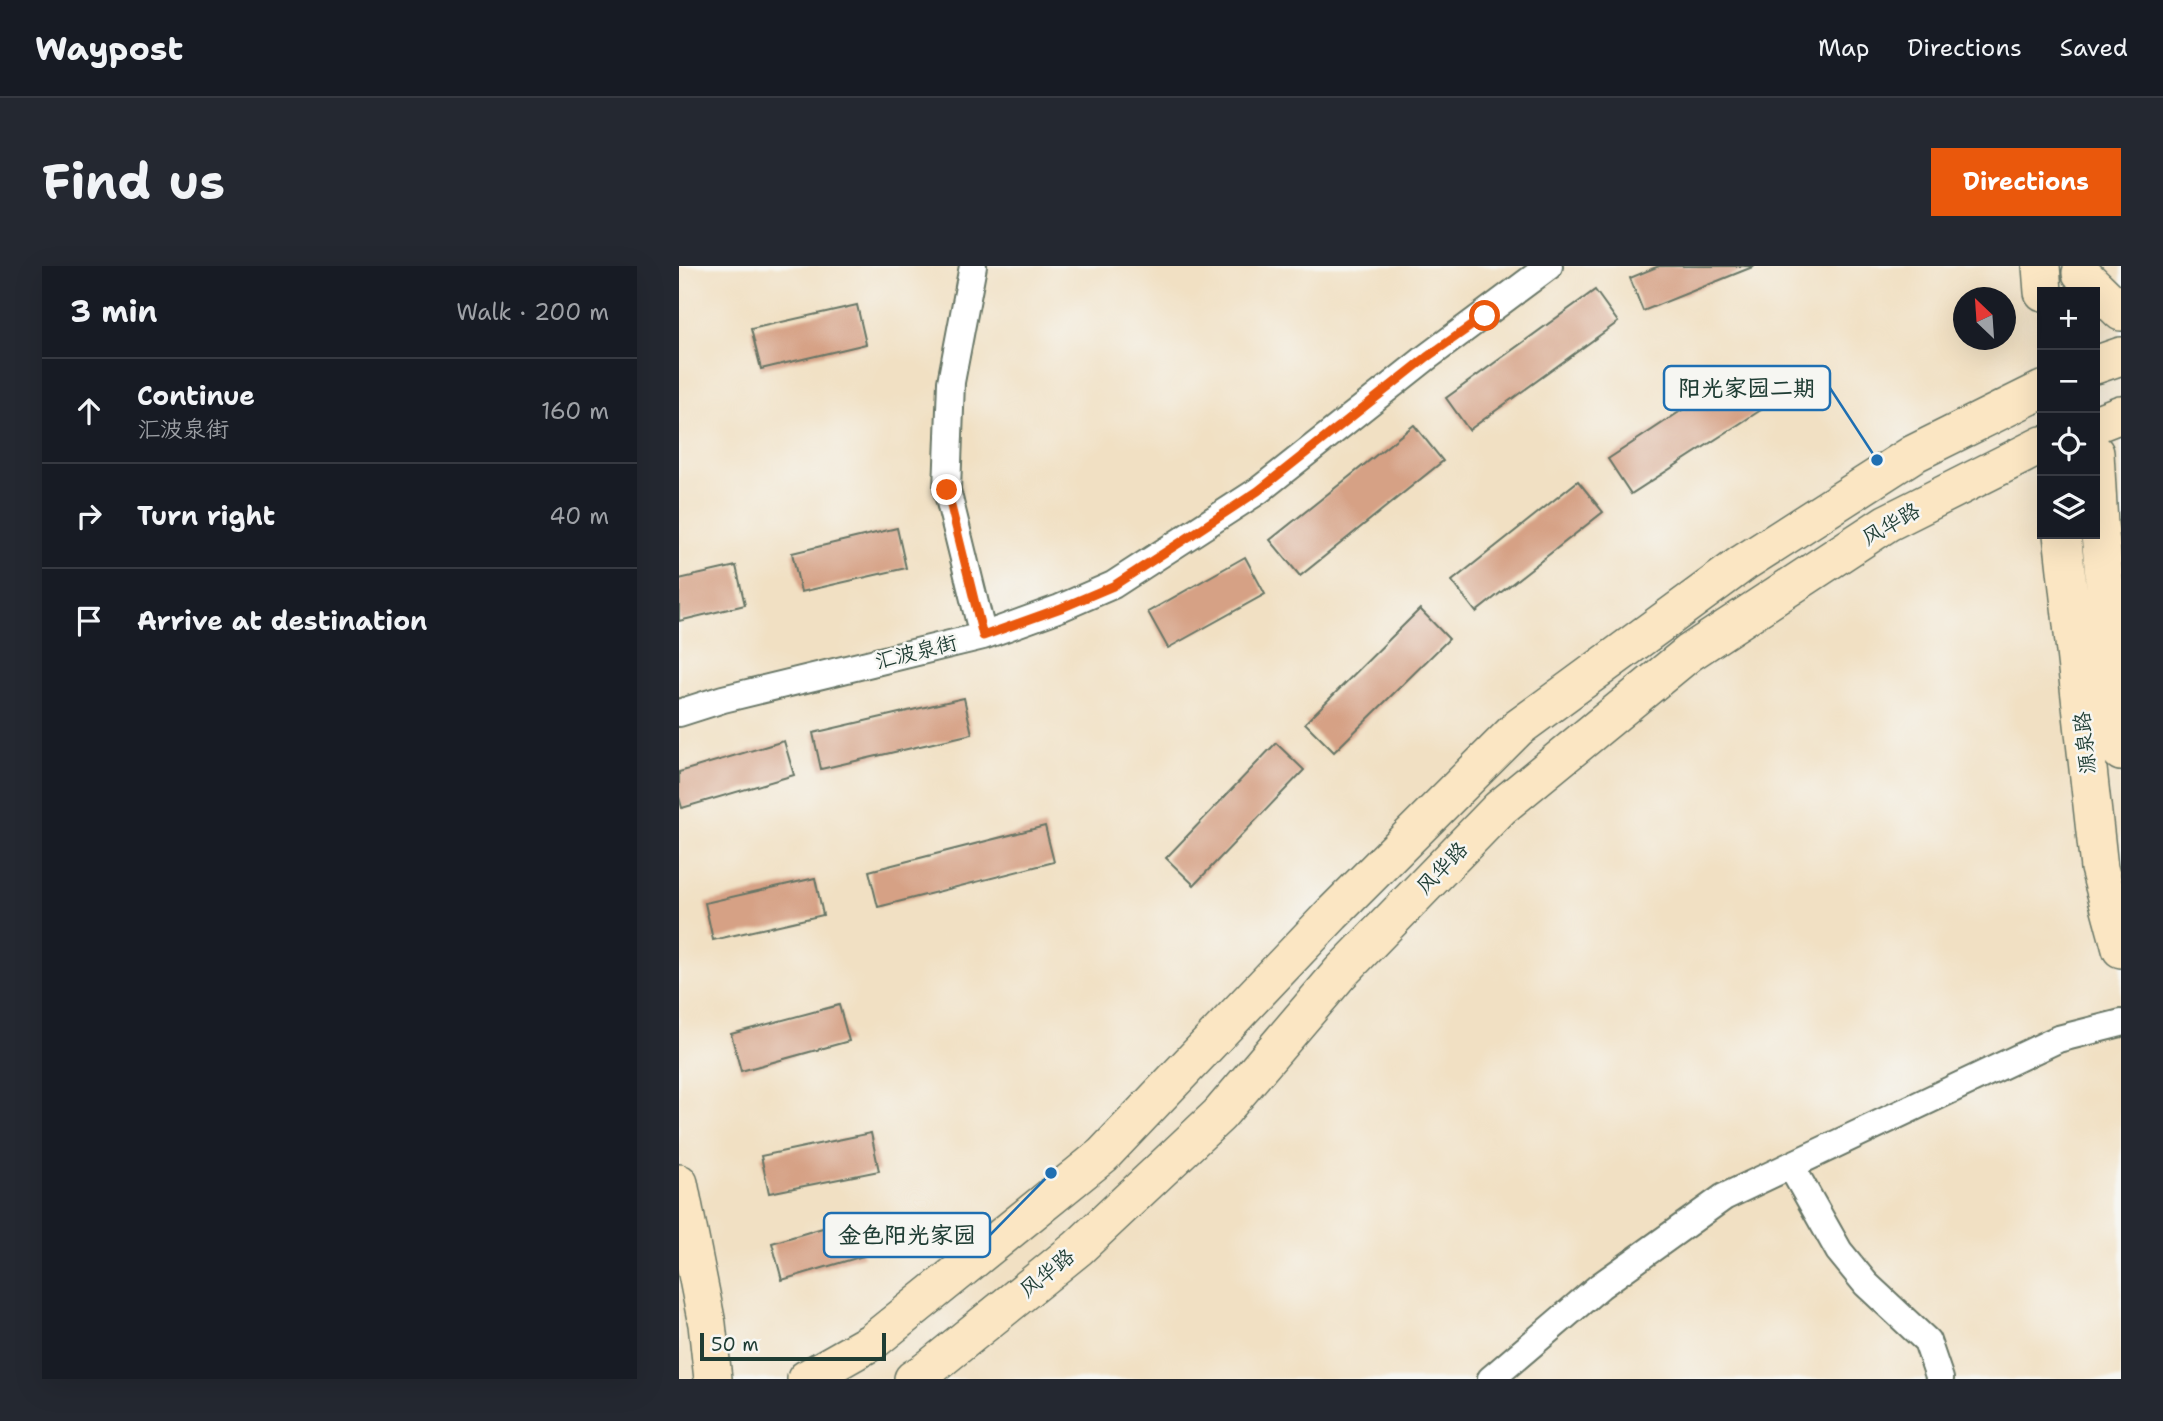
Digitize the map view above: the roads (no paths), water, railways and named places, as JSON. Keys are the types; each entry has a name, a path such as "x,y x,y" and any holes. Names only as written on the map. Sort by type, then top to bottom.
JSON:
{"street":[{"path":"973,266 951,382 947,490 983,636"},
{"name":"汇波泉街","path":"679,713 723,699 983,636 1113,586 1258,491 1427,357 1549,266"},
{"path":"2041,266 2043,287"},
{"path":"2081,277 2121,312"},
{"path":"2100,363 2121,356"},
{"path":"807,1379 873,1341 1103,1155 1332,914 1518,728 1744,563 1867,483 1913,454 2037,392"},
{"path":"2100,422 2121,414"},
{"name":"风华路","path":"913,1379 1078,1248 1219,1115 1340,973 1511,799 1689,653 1887,523 2037,448"},
{"name":"源泉路","path":"2096,476 2121,752"},
{"name":"源泉路","path":"2063,539 2099,868 2121,950"},
{"path":"1491,1379 1600,1286 1724,1197 2058,1039 2121,1023"},
{"path":"1791,1166 1839,1251 1866,1284 1927,1341 1940,1379"},
{"path":"679,1183 686,1256 707,1324 713,1379"}],"place":[{"name":"阳光家园二期","path":"1877,460"},
{"name":"金色阳光家园","path":"1051,1173"}]}
